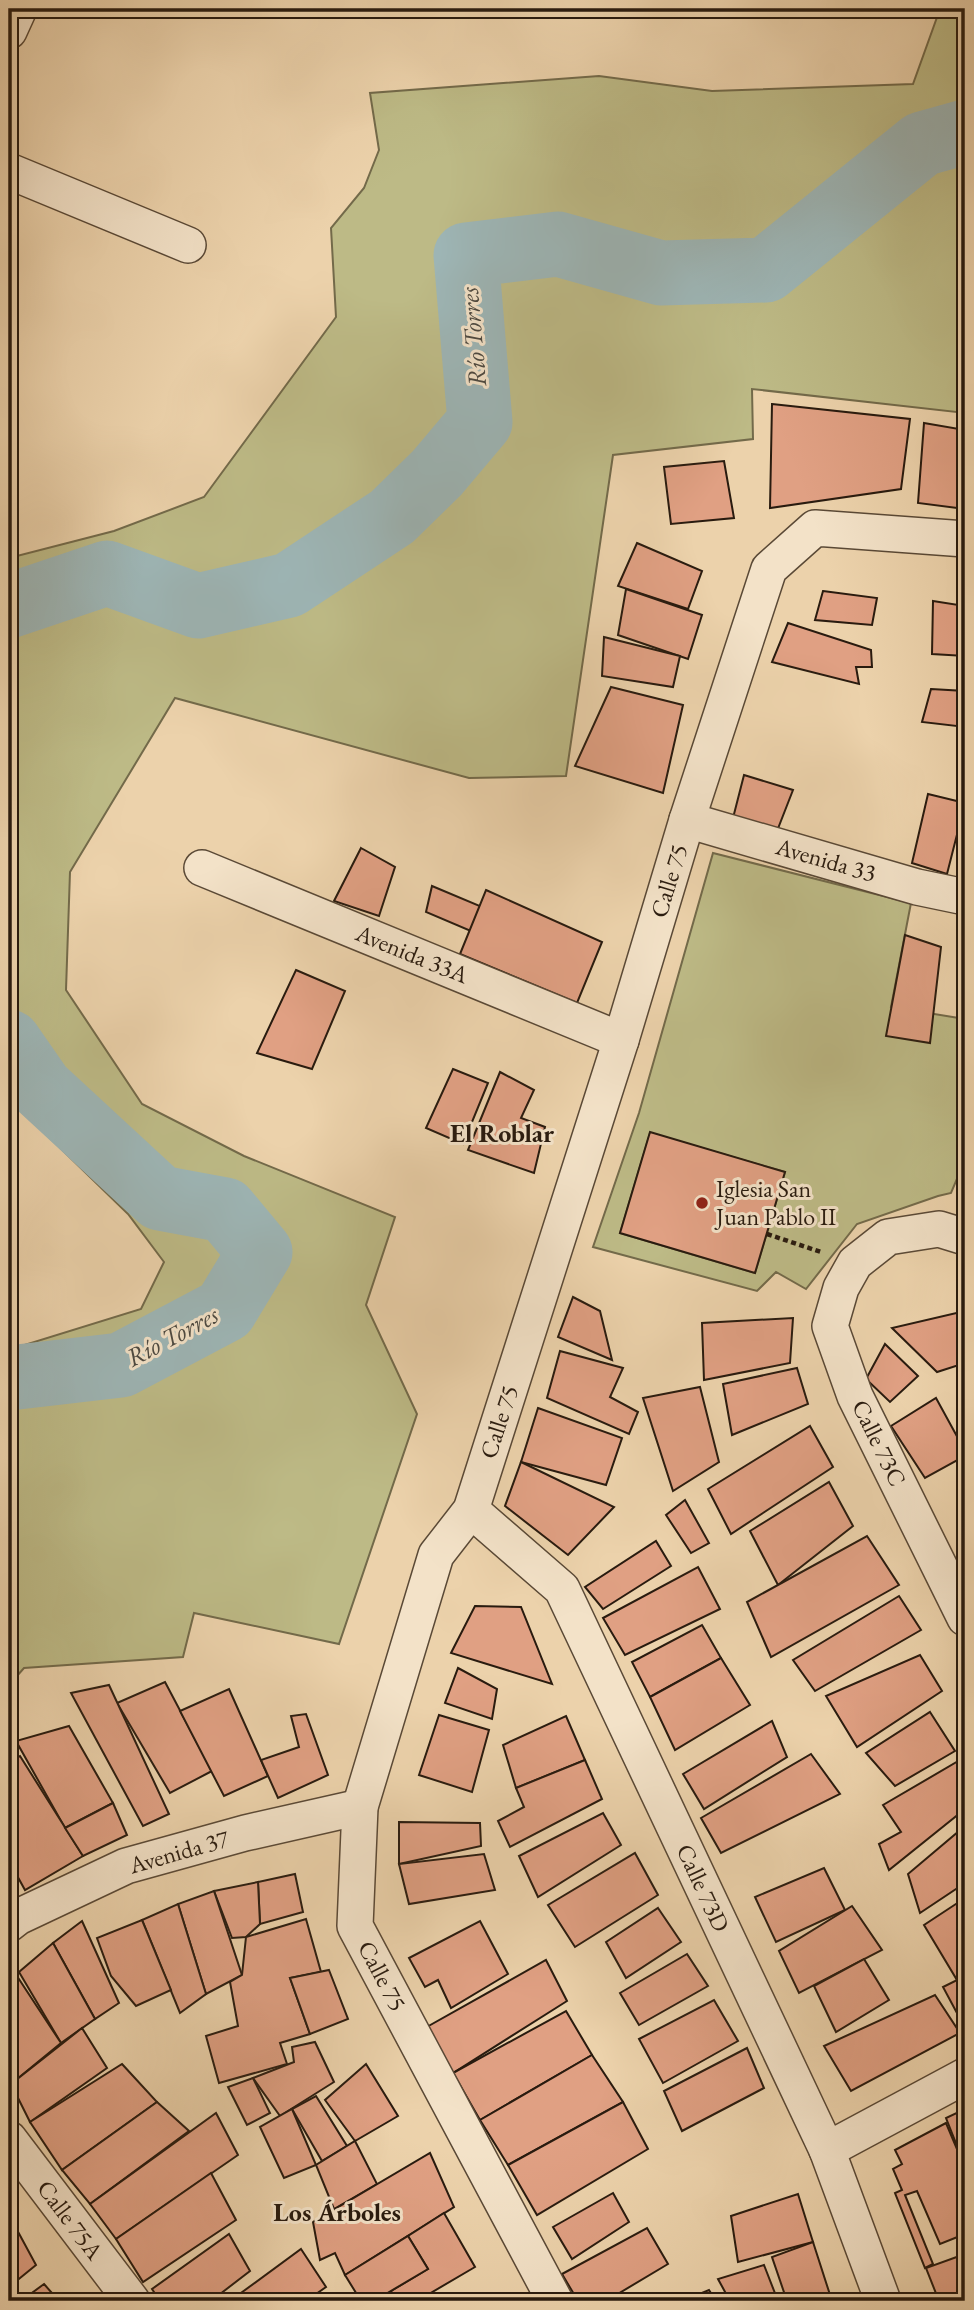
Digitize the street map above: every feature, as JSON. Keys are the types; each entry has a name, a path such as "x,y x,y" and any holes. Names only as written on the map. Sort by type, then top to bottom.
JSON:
{"street":[{"path":"9,31 19,9"},
{"path":"9,172 187,245"},
{"name":"Calle 75","path":"555,2301 355,1926 360,1807 436,1555 471,1510 621,1040 687,820 769,569 815,528 965,539"},
{"name":"Avenida 33","path":"687,820 917,887 965,897"},
{"name":"Avenida 33A","path":"202,868 621,1040"},
{"path":"855,1263 888,1237 939,1229 965,1237"},
{"name":"Calle 73C","path":"855,1263 841,1288 830,1326 855,1396 965,1618"},
{"name":"Calle 73D","path":"471,1510 562,1590 827,2150 883,2301"},
{"name":"Avenida 37","path":"9,1924 18,1917 126,1866 246,1833 360,1807"},
{"path":"827,2150 965,2076"},
{"name":"Calle 75A","path":"9,2139 132,2301"}],"path":[{"path":"767,1234 855,1263"}],"shaded area":[{"path":"940,9 965,9 965,413 752,389 753,439 613,455 566,776 469,778 175,698 70,872 66,990 142,1104 244,1156 395,1217 366,1305 417,1414 339,1644 194,1613 183,1657 24,1668 9,1685 9,1346 15,1348 141,1309 164,1262 128,1214 9,1098 9,558 114,531 204,497 336,317 331,228 364,188 379,150 370,93 599,76 712,91 913,84"},
{"path":"713,853 911,903 891,1007 965,1019 965,1160 951,1193 857,1224 806,1289 776,1272 757,1291 593,1247 639,1113","holes":["650,1133 785,1172 755,1273 620,1233"]}],"building":[{"path":"772,404 910,419 901,489 770,508"},
{"path":"924,423 965,430 965,509 918,503"},
{"path":"724,461 734,518 671,524 664,467"},
{"path":"637,543 702,571 688,609 618,586"},
{"path":"626,589 702,615 688,659 618,635"},
{"path":"823,591 877,598 872,625 815,620"},
{"path":"933,601 965,606 965,656 932,654"},
{"path":"788,623 871,650 872,667 856,667 859,684 772,662"},
{"path":"604,637 680,656 673,687 602,676"},
{"path":"611,687 683,705 663,793 575,766"},
{"path":"931,689 965,691 965,727 922,722"},
{"path":"744,775 793,790 777,831 733,818"},
{"path":"928,794 965,803 947,874 912,863"},
{"path":"361,848 395,867 379,916 334,901"},
{"path":"432,886 525,925 511,948 426,912"},
{"path":"486,890 602,942 577,1003 460,954"},
{"path":"905,935 941,947 930,1043 886,1036"},
{"path":"296,970 345,991 312,1069 257,1053"},
{"path":"453,1069 488,1083 463,1144 426,1128"},
{"path":"500,1072 534,1090 521,1118 545,1127 534,1173 468,1150"},
{"name":"Iglesia San Juan Pablo II","path":"650,1132 785,1172 755,1273 620,1233"},
{"path":"573,1297 600,1311 612,1360 558,1337"},
{"path":"965,1311 965,1340 959,1365 937,1372 892,1328"},
{"path":"793,1318 790,1363 704,1380 702,1323"},
{"path":"885,1344 918,1376 890,1402 866,1379"},
{"path":"560,1351 623,1368 610,1397 638,1412 629,1434 547,1398"},
{"path":"797,1368 808,1404 732,1435 723,1384"},
{"path":"700,1387 719,1462 673,1491 643,1398"},
{"path":"936,1398 965,1451 965,1456 925,1478 891,1426"},
{"path":"538,1408 622,1438 606,1485 521,1462"},
{"path":"810,1426 833,1467 731,1534 708,1489"},
{"path":"521,1462 614,1507 568,1555 505,1506"},
{"path":"829,1482 853,1526 778,1585 750,1531"},
{"path":"685,1500 709,1543 691,1553 666,1515"},
{"path":"867,1536 899,1585 771,1657 747,1602"},
{"path":"656,1541 671,1566 603,1609 585,1587"},
{"path":"698,1567 720,1609 625,1655 603,1618"},
{"path":"899,1596 921,1630 815,1691 793,1660"},
{"path":"475,1606 521,1607 552,1684 451,1653"},
{"path":"702,1625 721,1658 650,1697 632,1662"},
{"path":"920,1655 942,1691 857,1747 826,1696"},
{"path":"721,1658 750,1705 675,1750 650,1697"},
{"path":"458,1668 497,1689 492,1719 445,1703"},
{"path":"165,1682 212,1771 170,1793 117,1703"},
{"path":"109,1685 169,1814 143,1826 71,1693"},
{"path":"229,1689 268,1776 224,1796 180,1711"},
{"path":"930,1712 955,1751 895,1786 866,1753"},
{"path":"306,1714 328,1775 278,1798 261,1760 299,1747 291,1716"},
{"path":"439,1715 489,1730 472,1792 419,1775"},
{"path":"566,1716 585,1760 516,1788 503,1745"},
{"path":"772,1721 787,1757 704,1809 683,1774"},
{"path":"69,1726 113,1803 65,1828 16,1741"},
{"path":"811,1754 840,1794 721,1853 701,1818"},
{"path":"20,1756 83,1856 25,1890 9,1861 9,1762"},
{"path":"585,1760 602,1799 510,1847 498,1821 524,1807 516,1788"},
{"path":"960,1760 965,1766 965,1809 889,1870 879,1844 901,1832 883,1805"},
{"path":"113,1803 127,1835 83,1856 65,1828"},
{"path":"603,1813 621,1845 538,1897 519,1856"},
{"path":"399,1822 480,1823 481,1846 399,1864"},
{"path":"965,1826 965,1883 920,1913 908,1874"},
{"path":"635,1853 658,1895 575,1947 548,1905"},
{"path":"484,1854 495,1890 409,1904 399,1864"},
{"path":"824,1868 845,1910 776,1942 755,1897"},
{"path":"295,1874 303,1912 260,1924 258,1882"},
{"path":"258,1882 260,1924 246,1937 232,1938 214,1891"},
{"path":"214,1891 242,1975 206,1994 178,1904"},
{"path":"965,1898 965,1975 957,1980 924,1925"},
{"path":"178,1904 206,1994 180,2013 142,1920"},
{"path":"852,1906 882,1950 799,1993 779,1951"},
{"path":"658,1908 681,1942 626,1978 606,1942"},
{"path":"306,1919 321,1972 290,1978 310,2034 280,2043 287,2064 219,2083 206,2036 238,2026 230,1982 242,1975 246,1937"},
{"path":"142,1920 171,1990 136,2006 111,1976 97,1938"},
{"path":"82,1921 119,2003 95,2019 53,1943"},
{"path":"480,1921 508,1974 451,2008 438,1980 425,1987 409,1958"},
{"path":"53,1943 95,2019 61,2043 19,1972"},
{"path":"687,1954 708,1986 639,2025 620,1993"},
{"path":"864,1959 889,2000 836,2032 814,1986"},
{"path":"546,1960 567,2001 453,2073 425,2028"},
{"path":"11,1967 61,2043 11,2084 9,1970"},
{"path":"329,1970 348,2019 310,2034 290,1978"},
{"path":"965,1976 965,2028 943,1987"},
{"path":"935,1995 960,2033 851,2091 824,2046"},
{"path":"714,2000 738,2041 663,2083 639,2039"},
{"path":"566,2011 592,2055 480,2120 453,2073"},
{"path":"82,2028 107,2068 30,2122 11,2084"},
{"path":"315,2042 334,2082 280,2116 253,2078 294,2062 292,2047"},
{"path":"747,2048 764,2088 682,2131 664,2091"},
{"path":"592,2055 623,2102 508,2165 480,2120"},
{"path":"122,2064 157,2102 62,2170 30,2122"},
{"path":"366,2064 398,2116 355,2141 325,2100"},
{"path":"253,2078 270,2113 247,2125 228,2087"},
{"path":"316,2096 347,2146 322,2161 292,2109"},
{"path":"157,2102 189,2131 90,2204 62,2170"},
{"path":"623,2102 648,2149 537,2215 508,2165"},
{"path":"292,2109 316,2165 284,2178 260,2127"},
{"path":"965,2109 965,2166 946,2118"},
{"path":"216,2113 238,2155 116,2239 90,2204"},
{"path":"946,2123 965,2168 965,2234 940,2244 917,2191 905,2195 933,2264 925,2268 895,2193 902,2190 893,2169 902,2164 895,2150"},
{"path":"355,2141 377,2184 334,2209 316,2165"},
{"path":"430,2153 454,2207 345,2275 335,2253 320,2260 313,2222"},
{"path":"211,2173 236,2220 143,2282 116,2239"},
{"path":"613,2193 629,2222 572,2259 553,2227"},
{"path":"798,2194 813,2242 738,2262 731,2216"},
{"path":"444,2213 475,2267 417,2301 397,2301 391,2291 428,2269 408,2236"},
{"path":"16,2228 36,2265 9,2287 9,2233"},
{"path":"647,2228 668,2264 606,2301 578,2301 562,2274"},
{"path":"229,2234 250,2271 211,2301 160,2301 152,2289"},
{"path":"408,2236 428,2269 374,2301 361,2301 345,2275"},
{"path":"813,2242 832,2301 787,2301 772,2257"},
{"path":"301,2249 326,2287 306,2301 230,2301"},
{"path":"965,2254 965,2292 939,2301 926,2268"},
{"path":"764,2265 778,2301 730,2301 718,2279"},
{"path":"44,2284 59,2301 21,2301"},
{"path":"709,2290 716,2301 685,2301 685,2300"}],"waterway":[{"name":"Río Torres","path":"9,606 107,573 198,606 289,585 392,517 437,473 480,422 466,255 558,244 661,273 766,270 922,144 965,132"},
{"name":"Río Torres","path":"9,1042 41,1088 160,1198 225,1210 260,1252 225,1310 121,1365 9,1378"}],"place":[{"name":"Iglesia San Juan Pablo II","path":"702,1203"}],"district":[{"name":"El Roblar","path":"502,1133"},
{"name":"Los Árboles","path":"337,2212"}]}
